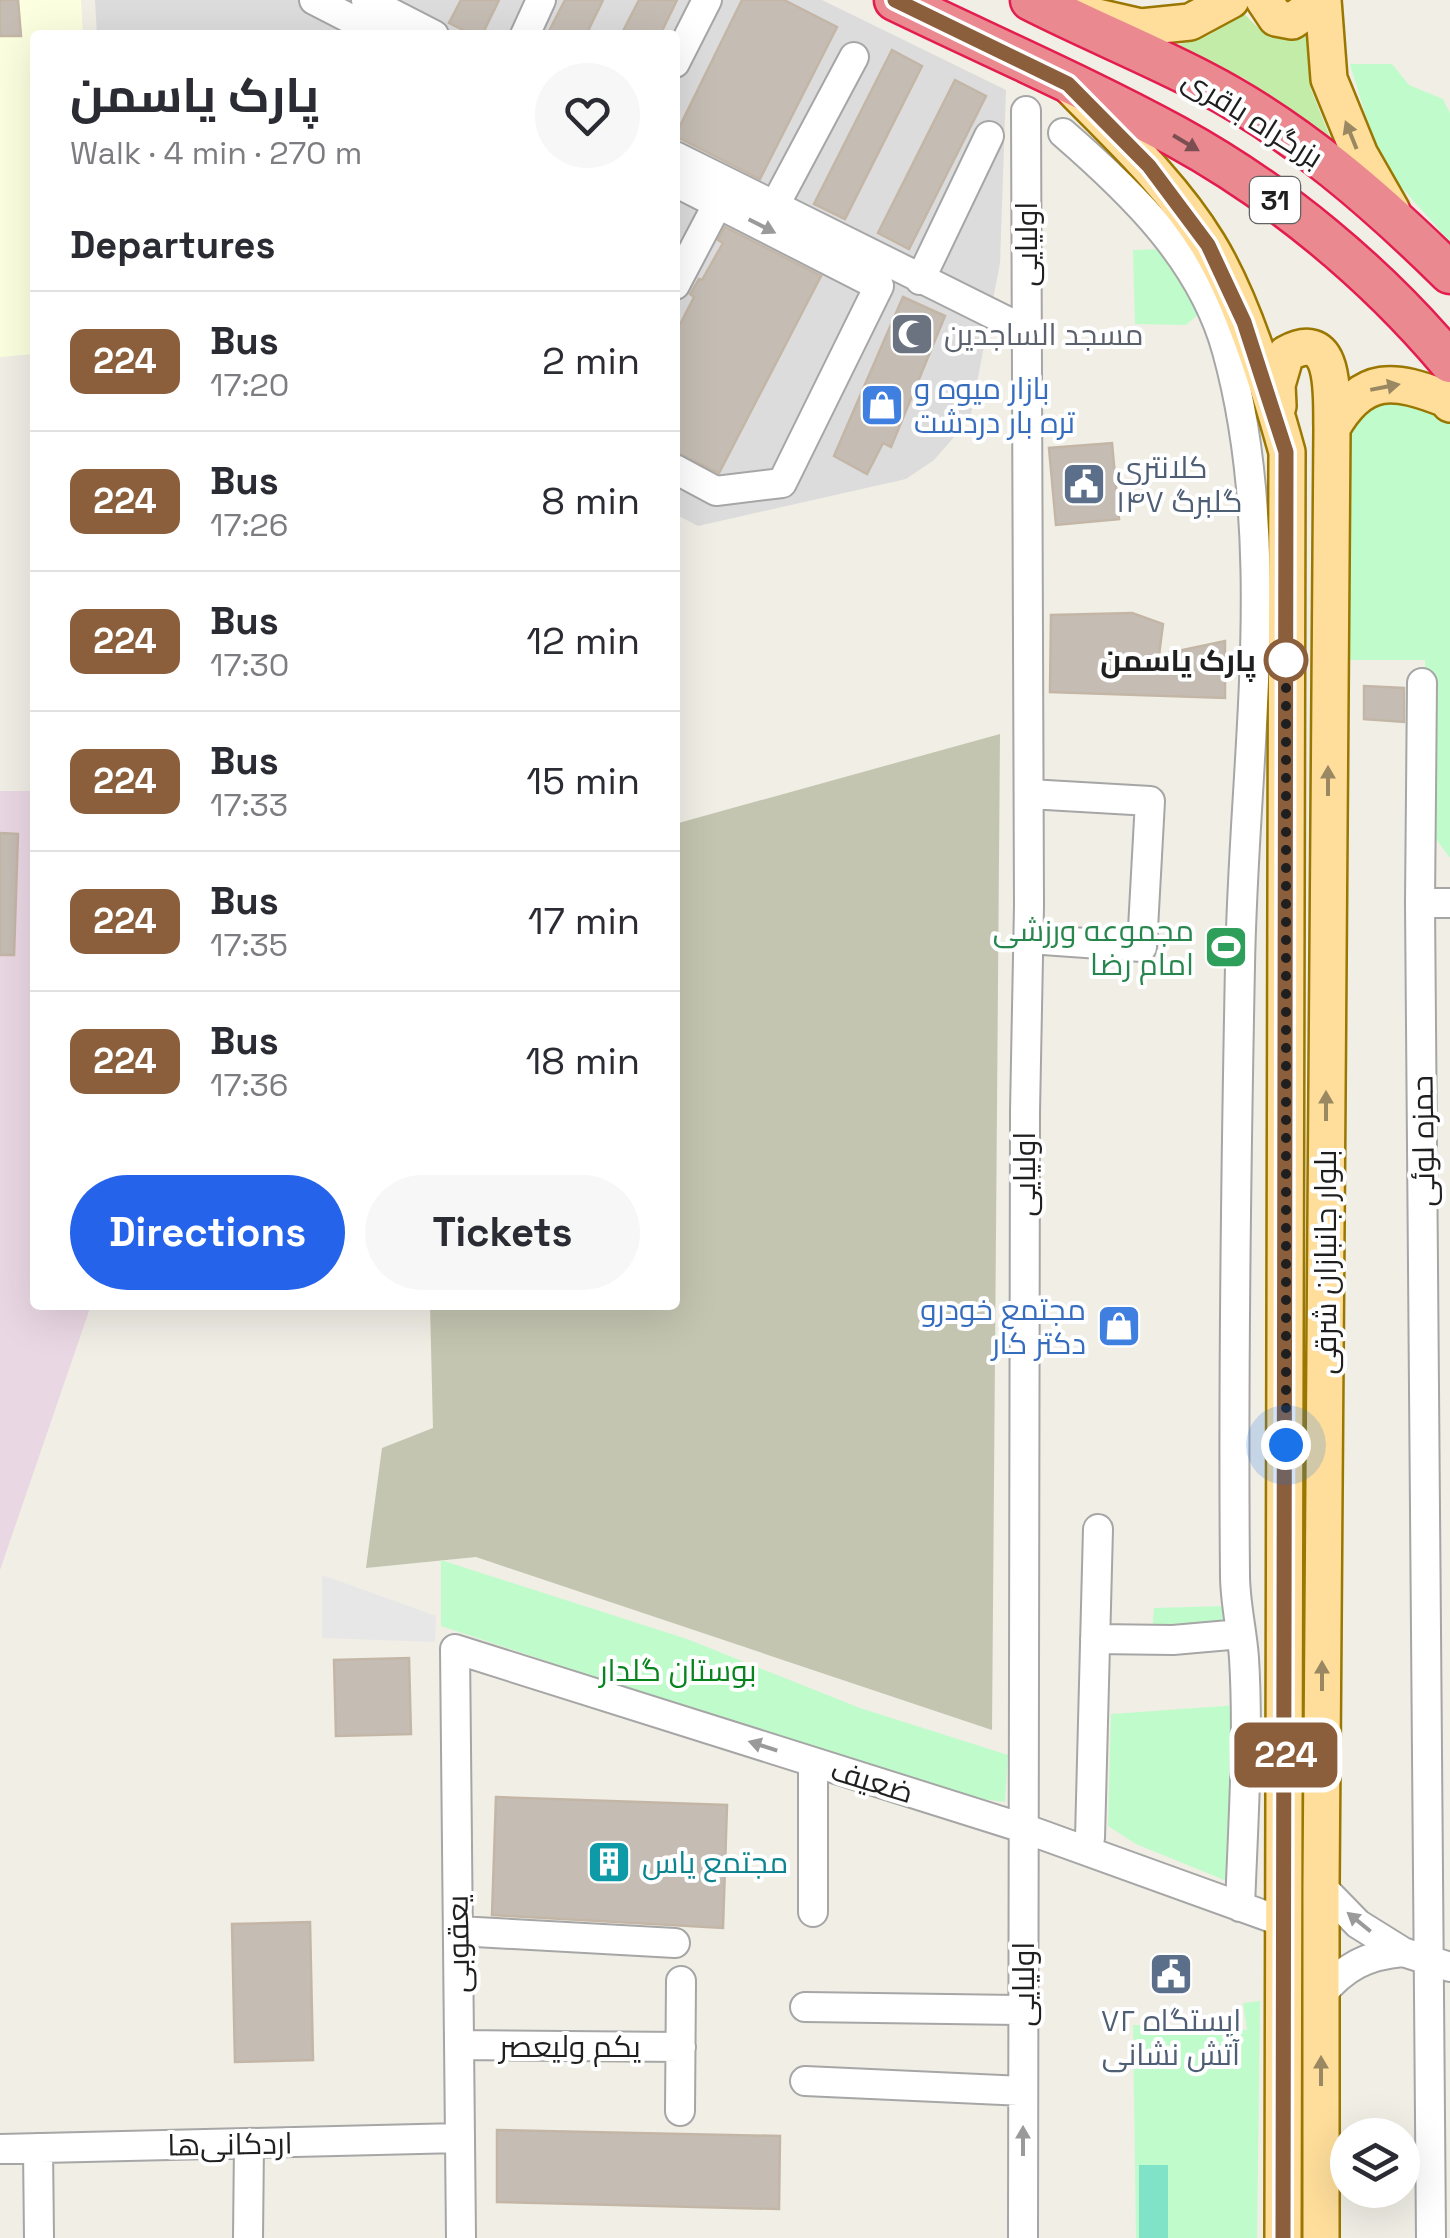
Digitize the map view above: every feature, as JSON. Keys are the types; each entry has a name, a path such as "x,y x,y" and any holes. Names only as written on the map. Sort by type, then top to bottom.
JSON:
{"highway":[{"name":"بزرگراه باقری","path":"895,0 1176,137 1272,198 1378,286 1450,362"},
{"name":"بزرگراه باقری","path":"1035,2 1206,84 1266,120 1348,180 1450,273"}],"main road":[{"path":"1035,2 1141,27 1190,22 1232,0"},
{"path":"1264,0 1276,18 1292,21 1308,10 1313,0"},
{"path":"1323,0 1329,79 1360,156 1397,221"},
{"name":"بلوار جانبازان شرقی","path":"1068,84 1149,166 1208,245 1244,322 1286,452 1286,1924 1282,2238"},
{"name":"بلوار جانبازان شرقی","path":"1279,426 1280,368 1286,354 1298,348 1312,348 1325,358 1331,373 1332,428 1322,2238"},
{"path":"1332,428 1345,405 1373,387 1406,383 1450,404"}],"street":[{"path":"314,0 372,30"},
{"path":"527,30 541,0"},
{"path":"680,53 707,0"},
{"path":"371,1 425,30"},
{"path":"774,207 854,57"},
{"name":"اولیایی","path":"1023,2238 1024,1112 1029,794 1026,111"},
{"path":"1063,133 1125,187 1173,244 1208,298 1226,346 1239,400 1251,489 1252,746 1242,871 1239,1019 1235,1566 1244,1659 1240,1907"},
{"path":"920,280 989,136"},
{"path":"680,160 723,192 880,286 782,483 716,490 680,472"},
{"path":"680,183 774,207 1026,330"},
{"path":"680,275 723,192"},
{"path":"1251,489 1287,488"},
{"name":"حمزه لوئی","path":"1422,683 1420,902 1438,1515 1440,1798 1440,1887 1428,1959 1431,2238"},
{"path":"1028,940 1142,947 1150,800 1029,794"},
{"path":"1420,902 1450,903"},
{"path":"1090,1838 1098,1529"},
{"path":"1095,1639 1173,1640 1241,1634"},
{"name":"ضعیف","path":"456,1649 1023,1828 1286,1924"},
{"name":"یعقوبی","path":"456,1649 461,2238"},
{"path":"813,1762 813,1912"},
{"path":"1321,1886 1358,1924 1428,1959"},
{"path":"458,1931 675,1943"},
{"path":"1321,1995 1336,1976 1356,1962 1379,1954 1428,1959"},
{"name":"یکم ولیعصر","path":"680,2111 682,1982"},
{"path":"805,2007 1023,2010"},
{"name":"یکم ولیعصر","path":"459,2046 681,2047"},
{"path":"805,2081 1022,2091"},
{"name":"اردکانی‌ها","path":"0,2149 460,2138"},
{"path":"248,2238 249,2143"},
{"path":"38,2148 39,2238"}],"shaded area":[{"path":"0,0 81,0 83,30 30,30 30,354 0,357"},
{"path":"95,0 822,0 1006,90 1000,263 970,419 934,460 906,479 698,526 680,517 680,30 97,30"},
{"path":"1000,734 992,1730 476,1557 366,1568 382,1448 433,1428 430,1310 680,1310 680,823"},
{"path":"0,791 30,791 30,1310 89,1310 0,1570"},
{"path":"322,1575 436,1616 435,1642 322,1638"}],"green space":[{"path":"1243,12 1272,35 1309,36 1311,89 1333,145 1244,78 1168,48 1209,35"},
{"path":"1350,64 1392,64 1409,85 1443,99 1450,113 1450,242 1380,163"},
{"path":"1166,249 1200,313 1186,325 1135,324 1133,250"},
{"path":"1381,382 1450,417 1450,858 1430,831 1425,660 1350,660 1349,434"},
{"name":"بوستان گلدار","path":"441,1560 687,1639 860,1708 1008,1755 1005,1802 948,1795 441,1626"},
{"path":"1225,1606 1225,1630 1152,1634 1154,1608"},
{"path":"1253,1704 1256,1893 1136,1844 1108,1826 1111,1714"},
{"path":"1260,2001 1257,2238 1136,2238 1133,2025 1247,2030 1243,2003"},
{"path":"1139,2165 1168,2165 1168,2238 1139,2238"}],"building":[{"path":"0,0 18,0 21,36 0,36"},
{"path":"461,0 499,0 484,30 463,30 449,23"},
{"path":"565,0 603,0 588,30 550,30"},
{"path":"639,0 677,0 662,30 624,30"},
{"path":"742,0 784,0 837,27 760,179 680,139 680,126"},
{"path":"892,50 922,66 845,219 814,204"},
{"path":"955,80 986,96 909,249 878,233"},
{"path":"725,227 821,276 719,473 680,454 680,324 694,297 690,294 723,243 718,240"},
{"path":"903,297 945,316 891,447 883,443 867,474 834,456"},
{"name":"کلانتری ۱۴۷ گلبرگ","path":"1112,443 1119,519 1056,525 1049,448"},
{"path":"1132,613 1163,624 1159,655 1225,641 1225,698 1050,692 1051,615"},
{"path":"1364,686 1404,688 1404,722 1364,719"},
{"path":"0,833 18,834 14,955 0,955"},
{"path":"409,1658 411,1734 336,1736 334,1660"},
{"name":"مجتمع یاس","path":"496,1797 727,1805 723,1928 492,1915"},
{"path":"310,1922 313,2060 235,2062 232,1924"},
{"path":"497,2130 780,2136 779,2209 497,2202"}],"bus line":[{"name":"224","path":"895,0 1068,84 1149,166 1208,245 1244,322 1286,452 1283,2238"}],"place":[{"name":"مسجد الساجدین","path":"912,334"},
{"name":"بازار میوه و تره بار دردشت","path":"882,405"},
{"name":"کلانتری ۱۴۷ گلبرگ","path":"1084,484"},
{"name":"پارک یاسمن","path":"1286,660"},
{"name":"مجموعه ورزشی امام رضا","path":"1226,947"},
{"name":"مجتمع خودرو دکتر کار","path":"1119,1326"},
{"name":"مجتمع یاس","path":"609,1862"},
{"name":"ایستگاه ۷۲ آتش نشانی","path":"1171,1974"}],"route":[{"path":"1286,660 1286,647 1286,1445"}]}
